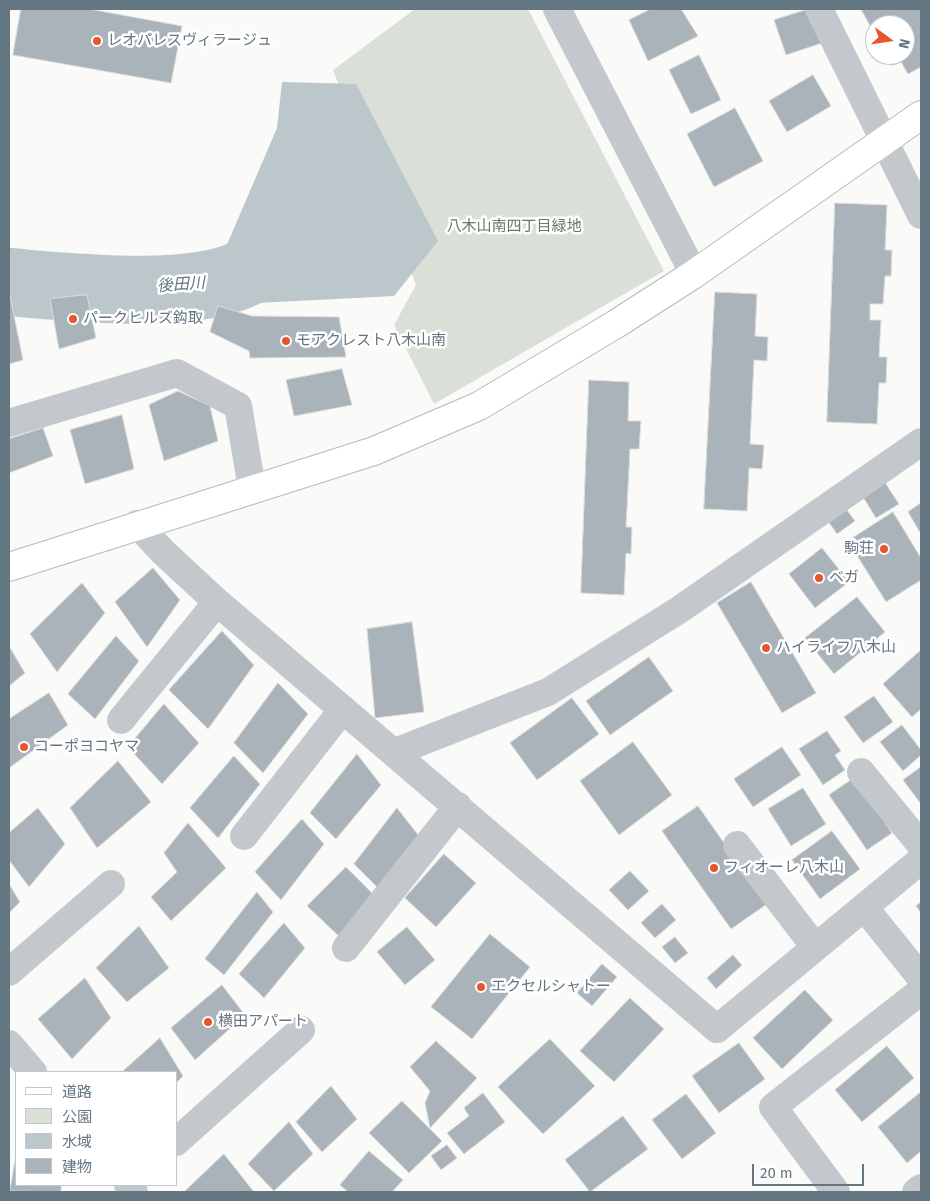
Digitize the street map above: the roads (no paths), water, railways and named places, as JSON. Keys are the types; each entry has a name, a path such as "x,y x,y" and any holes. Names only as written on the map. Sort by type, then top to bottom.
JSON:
{"street":[{"path":"557,9 694,274"},
{"path":"819,9 886,140 921,215"},
{"path":"9,567 137,524 374,450 479,406 616,324 694,274 921,115"},
{"path":"9,423 177,373 238,406 252,488"},
{"path":"395,752 548,692 679,610 921,442"},
{"path":"137,524 162,551 217,602 395,752 717,1029 921,860"},
{"path":"121,720 217,602"},
{"path":"244,836 343,709"},
{"path":"862,772 921,845"},
{"path":"346,948 458,806"},
{"path":"738,845 815,947"},
{"path":"9,972 111,884"},
{"path":"864,907 921,978"},
{"path":"836,1192 774,1107 921,990"},
{"path":"178,1140 301,1030"},
{"path":"9,1044 32,1071"},
{"path":"916,1192 921,1188"}],"water":[{"path":"282,82 356,84 438,241 394,296 238,304 204,298 277,128"}],"waterway":[{"name":"後田川","path":"9,282 131,290 196,286 224,281 253,269 288,238"}],"place":[{"name":"レオパレスヴィラージュ","path":"97,41"},
{"name":"パークヒルズ鈎取","path":"73,319"},
{"name":"モアクレスト八木山南","path":"286,341"},
{"name":"駒荘","path":"884,549"},
{"name":"ベガ","path":"819,578"},
{"name":"ハイライフ八木山","path":"766,648"},
{"name":"コーポヨコヤマ","path":"24,747"},
{"name":"フィオーレ八木山","path":"714,868"},
{"name":"エクセルシャトー","path":"481,987"},
{"name":"横田アパート","path":"208,1022"}],"park label":[{"name":"八木山南四丁目緑地","path":"514,227"}]}
